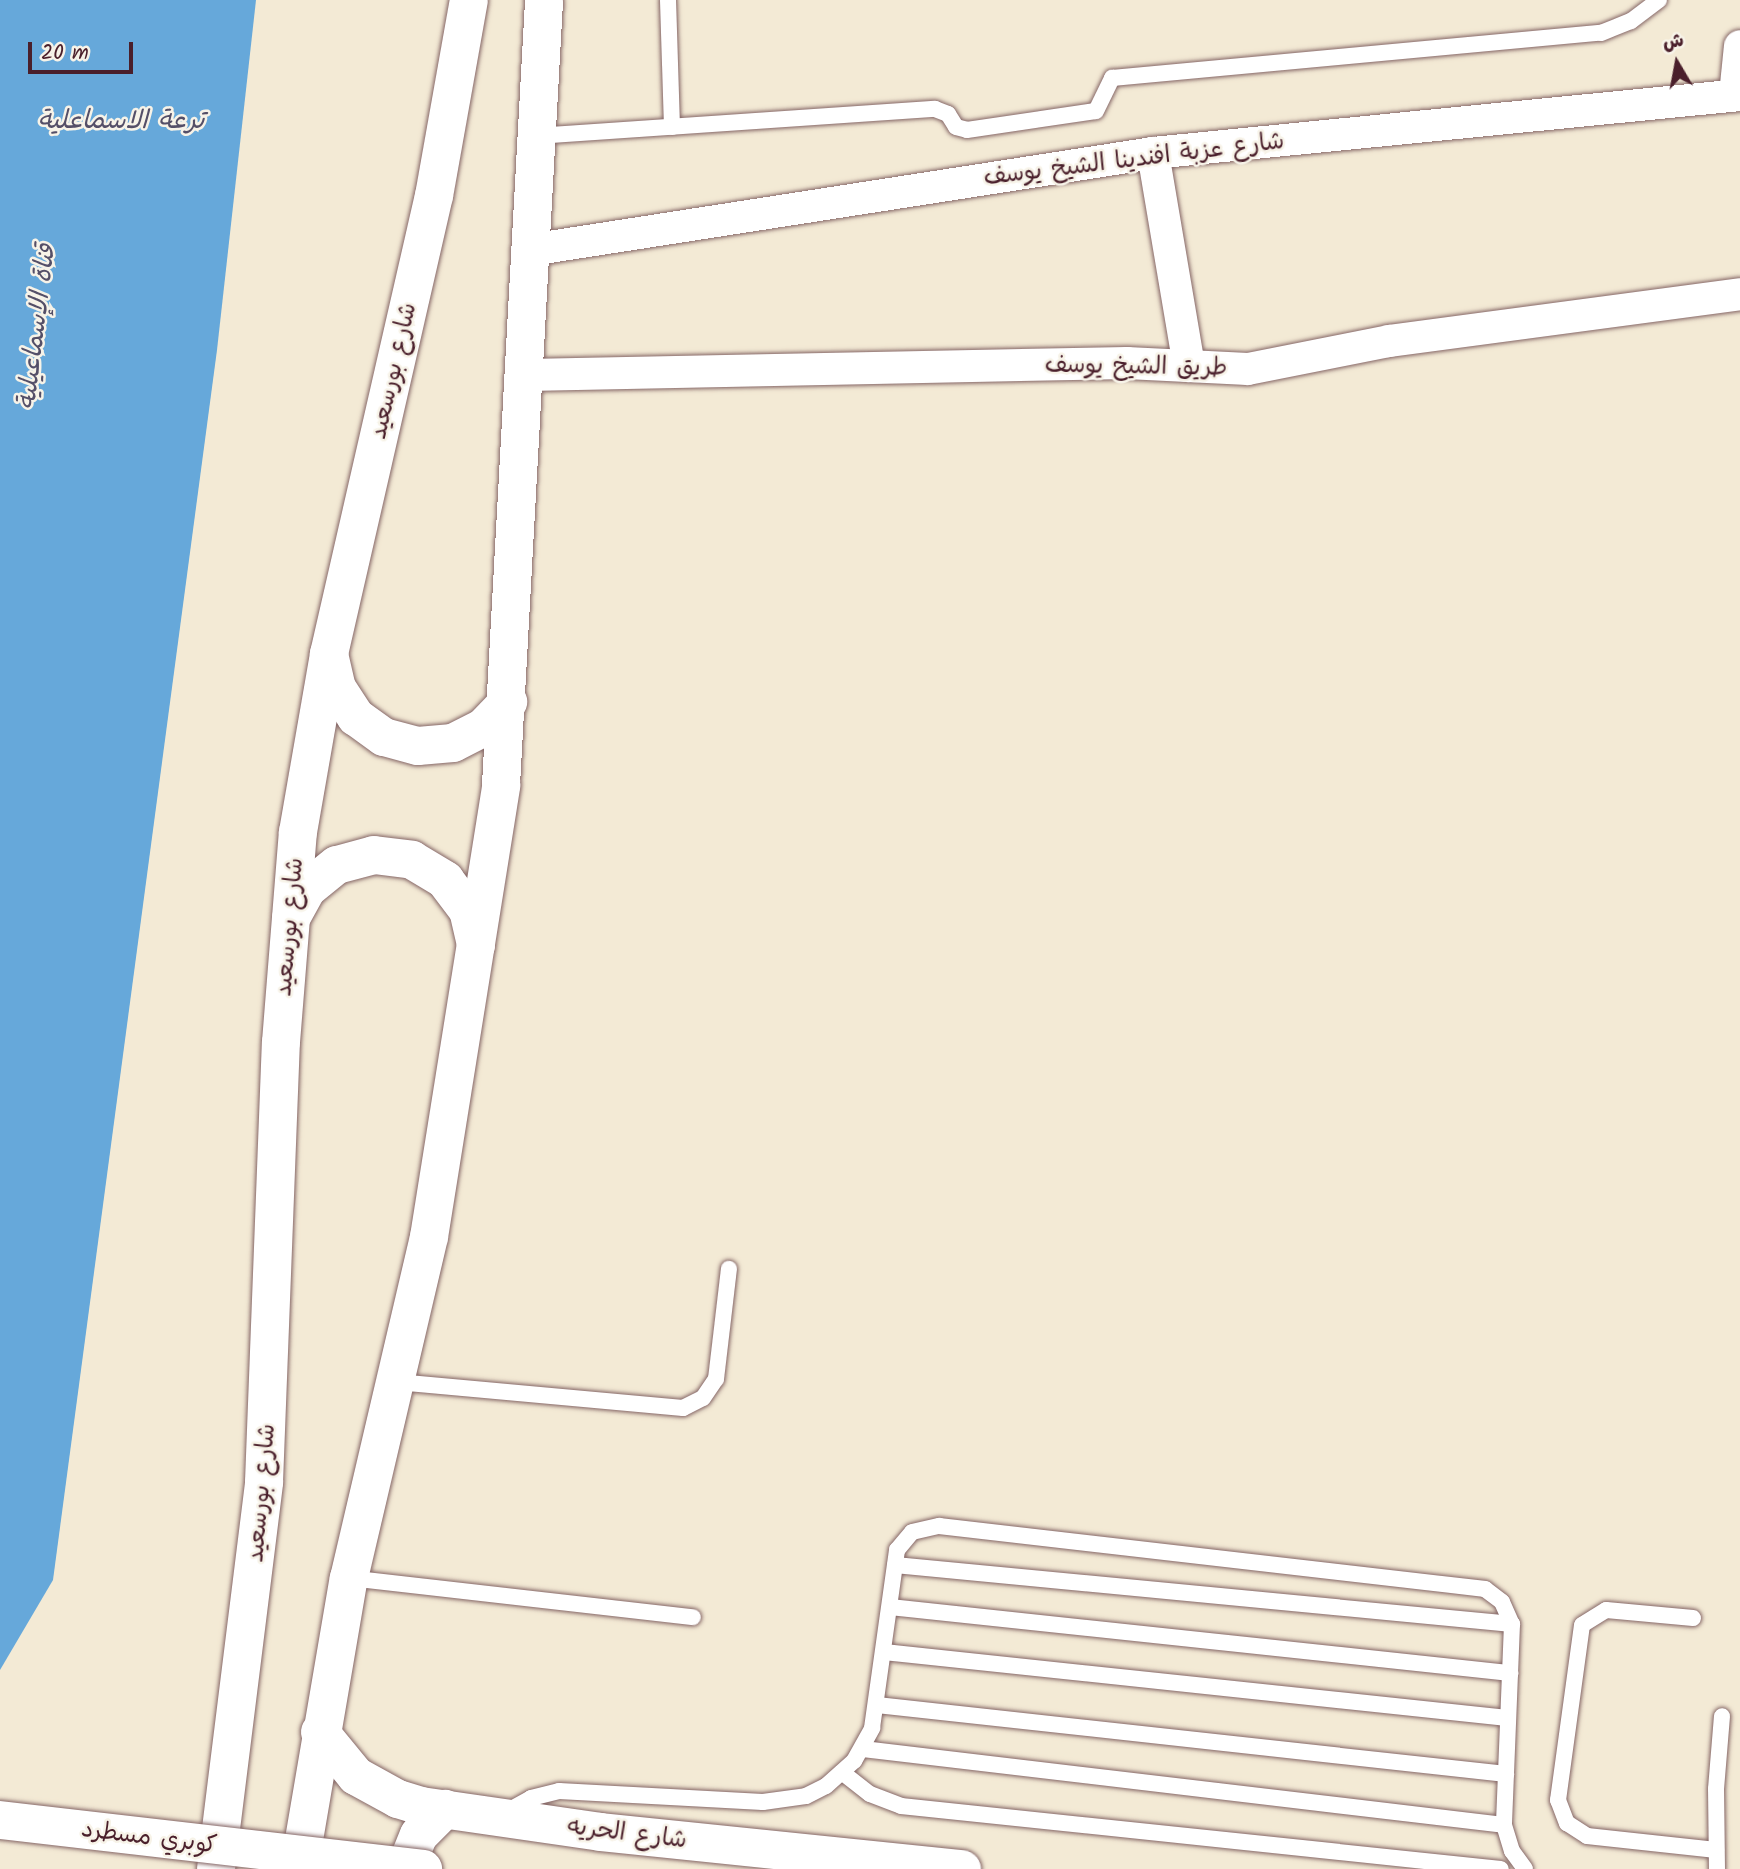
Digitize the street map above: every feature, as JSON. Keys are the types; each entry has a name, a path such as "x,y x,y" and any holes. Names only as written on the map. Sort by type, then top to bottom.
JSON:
{"main road":[{"name":"شارع بورسعيد","path":"216,1869 264,1482 289,922 311,742 328,654 434,196 469,0"},
{"path":"299,1869 320,1732 349,1578 397,1382 449,1131 477,947 508,702 527,375 533,136 544,0"},
{"path":"328,654 337,688 356,717 384,737 418,746 453,743 484,727 508,702"},
{"path":"289,922 307,889 337,865 374,855 400,858 412,860 445,880 468,910 477,947"},
{"name":"شارع الحريه","path":"320,1732 339,1759 376,1789 398,1800 601,1832 962,1869"},
{"path":"405,1869 419,1835 445,1809"},
{"name":"كوبري مسطرد","path":"0,1820 423,1869"}],"street":[{"path":"1738,95 1740,46"},
{"name":"شارع عزبة افندينا الشيخ يوسف","path":"530,250 1153,153 1738,95"},
{"path":"1153,153 1189,366"},
{"name":"طريق الشيخ يوسف","path":"527,375 1113,363 1248,369 1388,341 1740,294"}],"lane":[{"path":"668,0 672,127"},
{"path":"533,136 935,108 948,114 956,127 967,130 1096,111 1107,82 1119,77 1601,33 1631,21 1660,0"},
{"path":"397,1382 683,1408 703,1398 716,1379 729,1269"},
{"path":"497,1816 531,1798 559,1791 785,1800 826,1786 843,1773 863,1749 877,1705 897,1550 912,1532 939,1526 1475,1586 1502,1602 1512,1624 1504,1825 1512,1851 1525,1869"},
{"path":"895,1565 1512,1624"},
{"path":"349,1578 693,1617"},
{"path":"890,1606 1510,1673"},
{"path":"1693,1618 1606,1610 1582,1625 1558,1800 1567,1823 1587,1836 1716,1850"},
{"path":"884,1652 1508,1718"},
{"path":"877,1705 1506,1774"},
{"path":"1717,1869 1722,1716"},
{"path":"863,1749 1504,1825"},
{"path":"843,1773 870,1794 901,1806 1501,1869"}],"water":[{"name":"ترعة الاسماعلية","path":"0,0 256,0 217,350 53,1580 0,1670"}],"water label":[{"name":"قناة الإسماعيلية","path":"38,327"}]}
